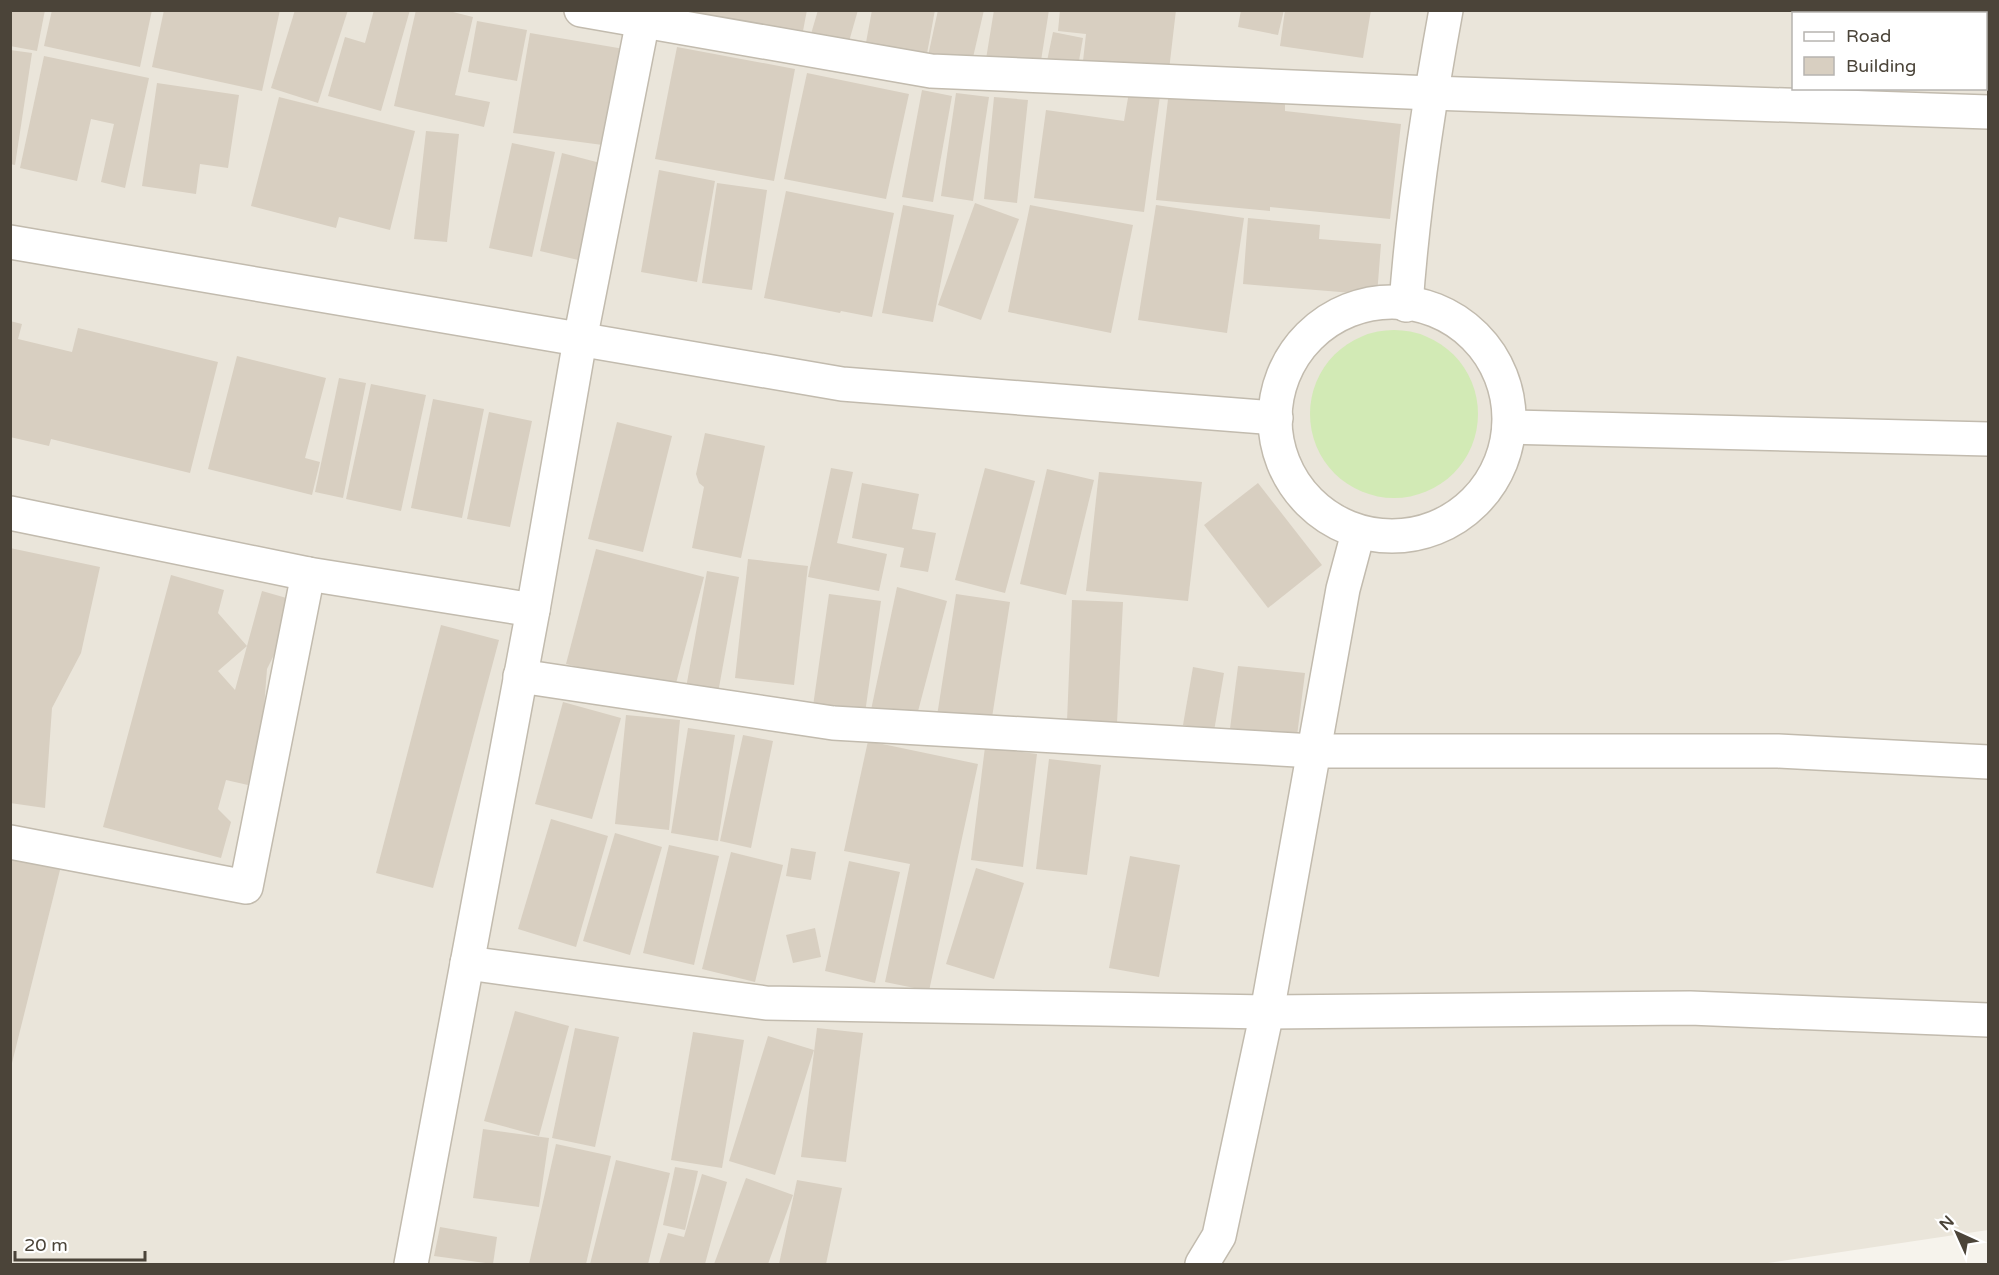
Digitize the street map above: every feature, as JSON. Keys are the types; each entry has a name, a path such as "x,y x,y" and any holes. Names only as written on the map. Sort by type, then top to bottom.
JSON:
{"street":[{"path":"581,10 644,16 931,71 1431,93 1989,112"},
{"path":"1406,305 1410,245 1431,93 1446,10"},
{"path":"411,1264 533,610 580,340 644,16"},
{"path":"10,242 842,384 1276,418"},
{"path":"1385,300 1442,311 1480,339 1503,375 1510,413 1505,454 1486,491 1438,528 1400,537 1358,533 1338,525 1302,498 1279,458 1276,418 1274,401 1288,362 1302,342 1348,309 1385,300"},
{"path":"1509,427 1989,439"},
{"path":"10,513 308,574 533,610"},
{"path":"1202,1264 1219,1236 1267,1012 1343,589 1358,533"},
{"path":"10,842 246,886 308,574"},
{"path":"520,676 833,723 1314,751 1778,751 1989,762"},
{"path":"467,963 766,1003 1267,1012 1690,1008 1988,1020"}],"shaded area":[{"path":"10,11 1988,11 1988,1230 1761,1264 11,1264"}],"green space":[{"path":"1394,330 1410,331 1426,336 1441,344 1453,355 1464,367 1472,382 1477,398 1477,430 1472,446 1464,461 1453,473 1441,484 1426,492 1410,497 1394,498 1378,497 1362,492 1347,484 1335,473 1324,461 1316,446 1311,430 1310,414 1311,398 1316,382 1324,367 1335,355 1347,344 1362,336 1378,331"}],"building":[{"path":"10,10 45,10 37,51 10,46"},
{"path":"52,10 152,10 140,67 44,46"},
{"path":"164,10 280,10 262,91 152,67"},
{"path":"295,10 348,10 318,103 271,88"},
{"path":"374,10 410,10 381,111 328,96 345,37 365,43"},
{"path":"416,10 445,10 473,17 455,95 490,102 484,127 394,106"},
{"path":"688,10 807,10 802,36"},
{"path":"818,10 858,10 848,45 811,34"},
{"path":"872,10 935,10 926,59 865,48"},
{"path":"938,10 984,10 971,66 928,56"},
{"path":"994,10 1049,10 1040,67 986,59"},
{"path":"1060,10 1176,10 1169,70 1083,61 1086,34 1058,31"},
{"path":"1241,10 1284,10 1278,35 1238,27"},
{"path":"1285,10 1371,10 1363,58 1280,46"},
{"path":"477,21 527,30 517,81 468,72"},
{"path":"1053,32 1083,38 1077,72 1046,66"},
{"path":"530,33 630,50 610,146 513,133"},
{"path":"677,47 795,69 774,181 655,159"},
{"path":"10,50 32,53 15,165 10,164"},
{"path":"44,56 149,78 125,188 101,182 114,124 91,119 77,181 20,168"},
{"path":"807,73 909,94 886,199 784,179"},
{"path":"157,83 239,95 228,168 200,164 196,194 142,186"},
{"path":"922,90 952,96 933,202 902,197"},
{"path":"1169,91 1285,103 1285,111 1401,124 1390,219 1270,207 1270,211 1156,200"},
{"path":"1129,92 1160,96 1144,212 1034,198 1046,110 1124,121"},
{"path":"956,93 989,97 973,201 941,196"},
{"path":"279,97 415,131 390,230 339,217 336,228 251,206"},
{"path":"994,97 1028,100 1017,203 984,199"},
{"path":"426,131 459,134 447,242 414,239"},
{"path":"512,143 555,152 532,257 489,248"},
{"path":"562,153 608,165 591,263 540,251"},
{"path":"659,170 715,181 697,282 641,272"},
{"path":"717,183 767,190 752,290 702,283"},
{"path":"786,191 894,213 872,317 764,298"},
{"path":"975,203 1019,219 981,320 938,305"},
{"path":"903,205 954,215 933,322 882,313"},
{"path":"1030,205 1133,225 1111,333 1008,312"},
{"path":"1156,205 1244,218 1227,333 1138,320"},
{"path":"1248,218 1320,225 1319,239 1381,244 1377,295 1243,284"},
{"path":"10,321 22,324 18,339 72,352 78,328 218,362 190,473 51,439 49,446 10,437"},
{"path":"237,356 326,378 305,458 320,462 312,495 208,469"},
{"path":"339,378 366,383 343,498 315,492"},
{"path":"371,384 426,395 401,511 346,499"},
{"path":"433,399 484,409 462,518 411,508"},
{"path":"489,412 532,421 510,527 467,519"},
{"path":"617,422 672,436 643,552 588,539"},
{"path":"705,433 765,446 741,558 692,548 704,487 699,483 696,474"},
{"path":"831,468 853,472 837,543 887,554 879,591 808,577"},
{"path":"985,468 1035,481 1005,593 955,580"},
{"path":"1047,469 1094,480 1066,595 1020,584"},
{"path":"1099,472 1202,482 1188,601 1086,591"},
{"path":"862,483 919,494 912,529 936,533 928,572 900,567 904,548 852,538"},
{"path":"1258,483 1322,565 1268,608 1204,525"},
{"path":"10,548 100,567 81,653 52,708 45,808 10,803"},
{"path":"596,549 704,577 674,691 566,664"},
{"path":"748,559 808,566 794,685 735,678"},
{"path":"707,571 739,577 718,693 686,688"},
{"path":"171,575 224,590 218,613 247,646 262,591 290,599 277,649 267,669 262,734 248,785 226,780 218,809 231,822 221,858 103,827","holes":["247,646 235,690 218,671"]},
{"path":"897,587 947,601 916,719 871,710"},
{"path":"829,594 881,601 865,713 813,706"},
{"path":"956,594 1010,602 991,724 937,716"},
{"path":"1072,600 1123,602 1117,723 1067,721"},
{"path":"441,625 499,640 433,888 376,873"},
{"path":"1238,666 1305,673 1297,736 1230,729"},
{"path":"1193,667 1224,673 1214,731 1183,725"},
{"path":"563,702 621,718 592,819 535,804"},
{"path":"626,715 680,720 669,830 615,824"},
{"path":"688,728 735,735 718,841 671,833"},
{"path":"743,735 773,741 751,848 720,841"},
{"path":"868,741 978,764 929,991 885,982 910,864 844,851"},
{"path":"985,747 1037,754 1023,867 971,860"},
{"path":"1049,759 1101,765 1087,875 1036,869"},
{"path":"551,819 608,836 576,947 518,929"},
{"path":"615,833 662,847 630,955 583,941"},
{"path":"669,845 719,856 694,965 643,953"},
{"path":"791,848 816,852 811,880 786,876"},
{"path":"731,852 783,865 755,982 702,969"},
{"path":"10,854 61,866 11,1067 10,1067"},
{"path":"1130,856 1180,865 1159,977 1109,968"},
{"path":"849,861 900,872 875,983 825,971"},
{"path":"976,868 1024,883 994,979 946,964"},
{"path":"815,928 821,957 793,963 786,935"},
{"path":"515,1011 569,1026 539,1136 484,1121"},
{"path":"575,1028 619,1037 595,1147 552,1138"},
{"path":"817,1028 863,1033 846,1162 801,1157"},
{"path":"693,1032 744,1040 722,1168 671,1160"},
{"path":"768,1036 814,1050 775,1175 729,1161"},
{"path":"483,1129 549,1138 539,1207 473,1198"},
{"path":"556,1144 611,1156 586,1264 529,1264"},
{"path":"616,1160 670,1173 648,1264 590,1264"},
{"path":"675,1167 698,1171 685,1230 663,1225"},
{"path":"702,1174 727,1182 705,1264 659,1264 668,1233 684,1237"},
{"path":"746,1178 793,1195 768,1264 714,1264"},
{"path":"797,1180 842,1188 826,1264 779,1264"},
{"path":"440,1227 497,1237 493,1264 434,1256"}]}
